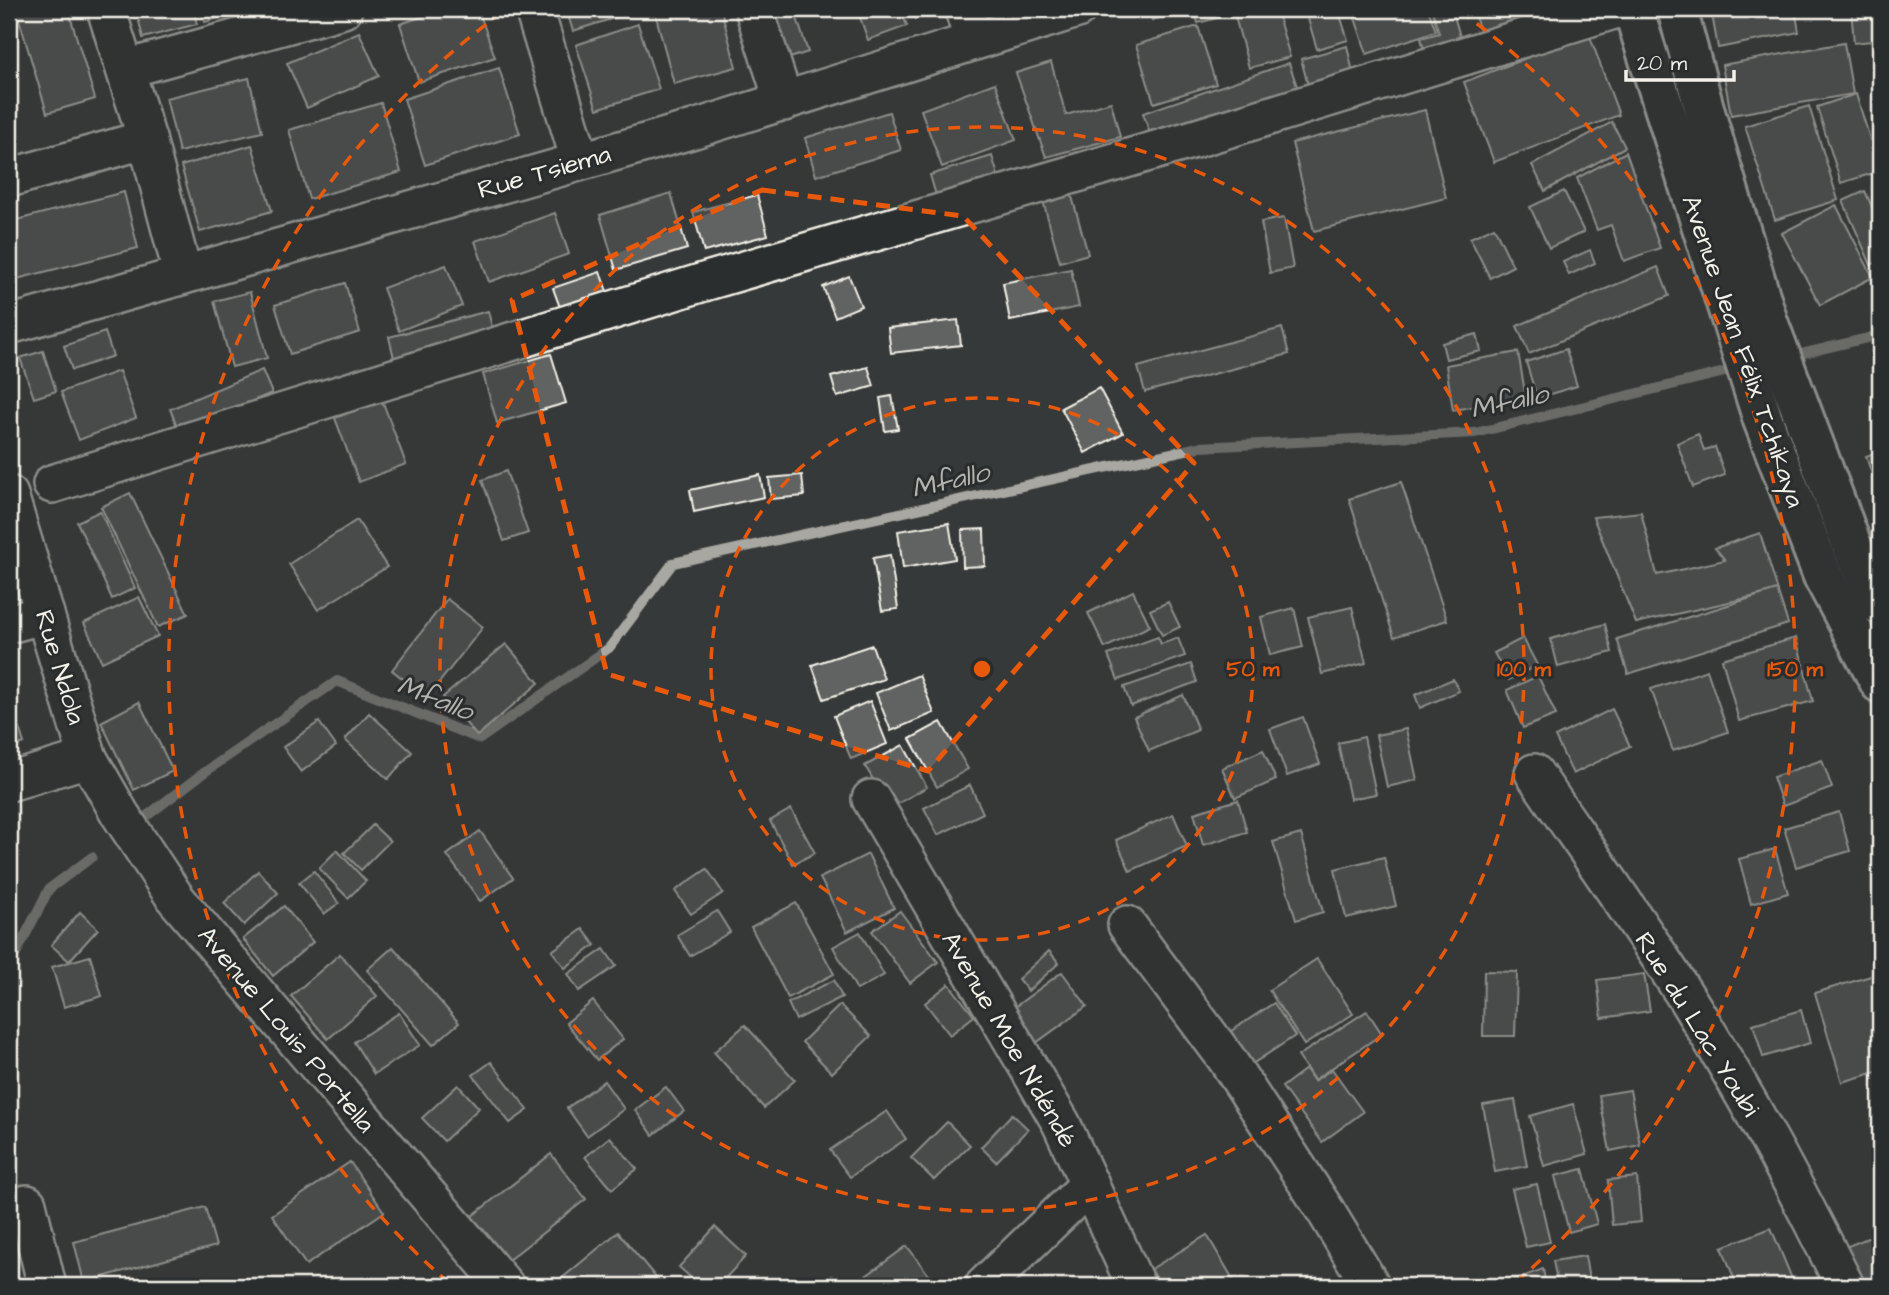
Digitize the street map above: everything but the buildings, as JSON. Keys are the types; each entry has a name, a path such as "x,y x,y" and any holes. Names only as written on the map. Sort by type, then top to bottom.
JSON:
{"street":[{"path":"106,9 147,138 183,275"},
{"path":"534,9 580,160"},
{"path":"754,9 784,102"},
{"name":"Rue Tsiema","path":"9,325 784,102 968,24 1077,9"},
{"path":"52,484 707,281 1194,139 1616,9"},
{"name":"Avenue Jean Félix Tchikaya","path":"1633,9 1763,420 1823,576 1880,683"},
{"name":"Avenue Jean Félix Tchikaya","path":"1677,9 1768,322 1857,558 1880,606"},
{"path":"126,69 323,11"},
{"path":"9,178 147,138"},
{"name":"Rue Ndola","path":"9,495 88,758"},
{"path":"9,624 45,614"},
{"path":"9,782 88,758"},
{"name":"Avenue Louis Portella","path":"88,758 120,814 176,899 505,1286"},
{"name":"Rue du Lac Youbi","path":"1534,773 1695,1012 1757,1118 1845,1286"},
{"name":"Avenue Moe N'déndé","path":"871,799 1061,1123 1136,1286"},
{"path":"1127,925 1226,1058 1371,1286"},
{"path":"984,1286 1090,1184"},
{"path":"27,1204 47,1286"}],"highlighted area":[{"path":"762,190 963,216 1194,463 928,771 607,674 512,300"}],"waterway":[{"name":"Mfallo","path":"1788,357 1880,335"},
{"name":"Mfallo","path":"144,818 202,774 337,681 480,739 609,648 673,563 1199,447 1475,433 1741,368"},
{"name":"Mfallo","path":"9,967 49,889 92,857"}]}
